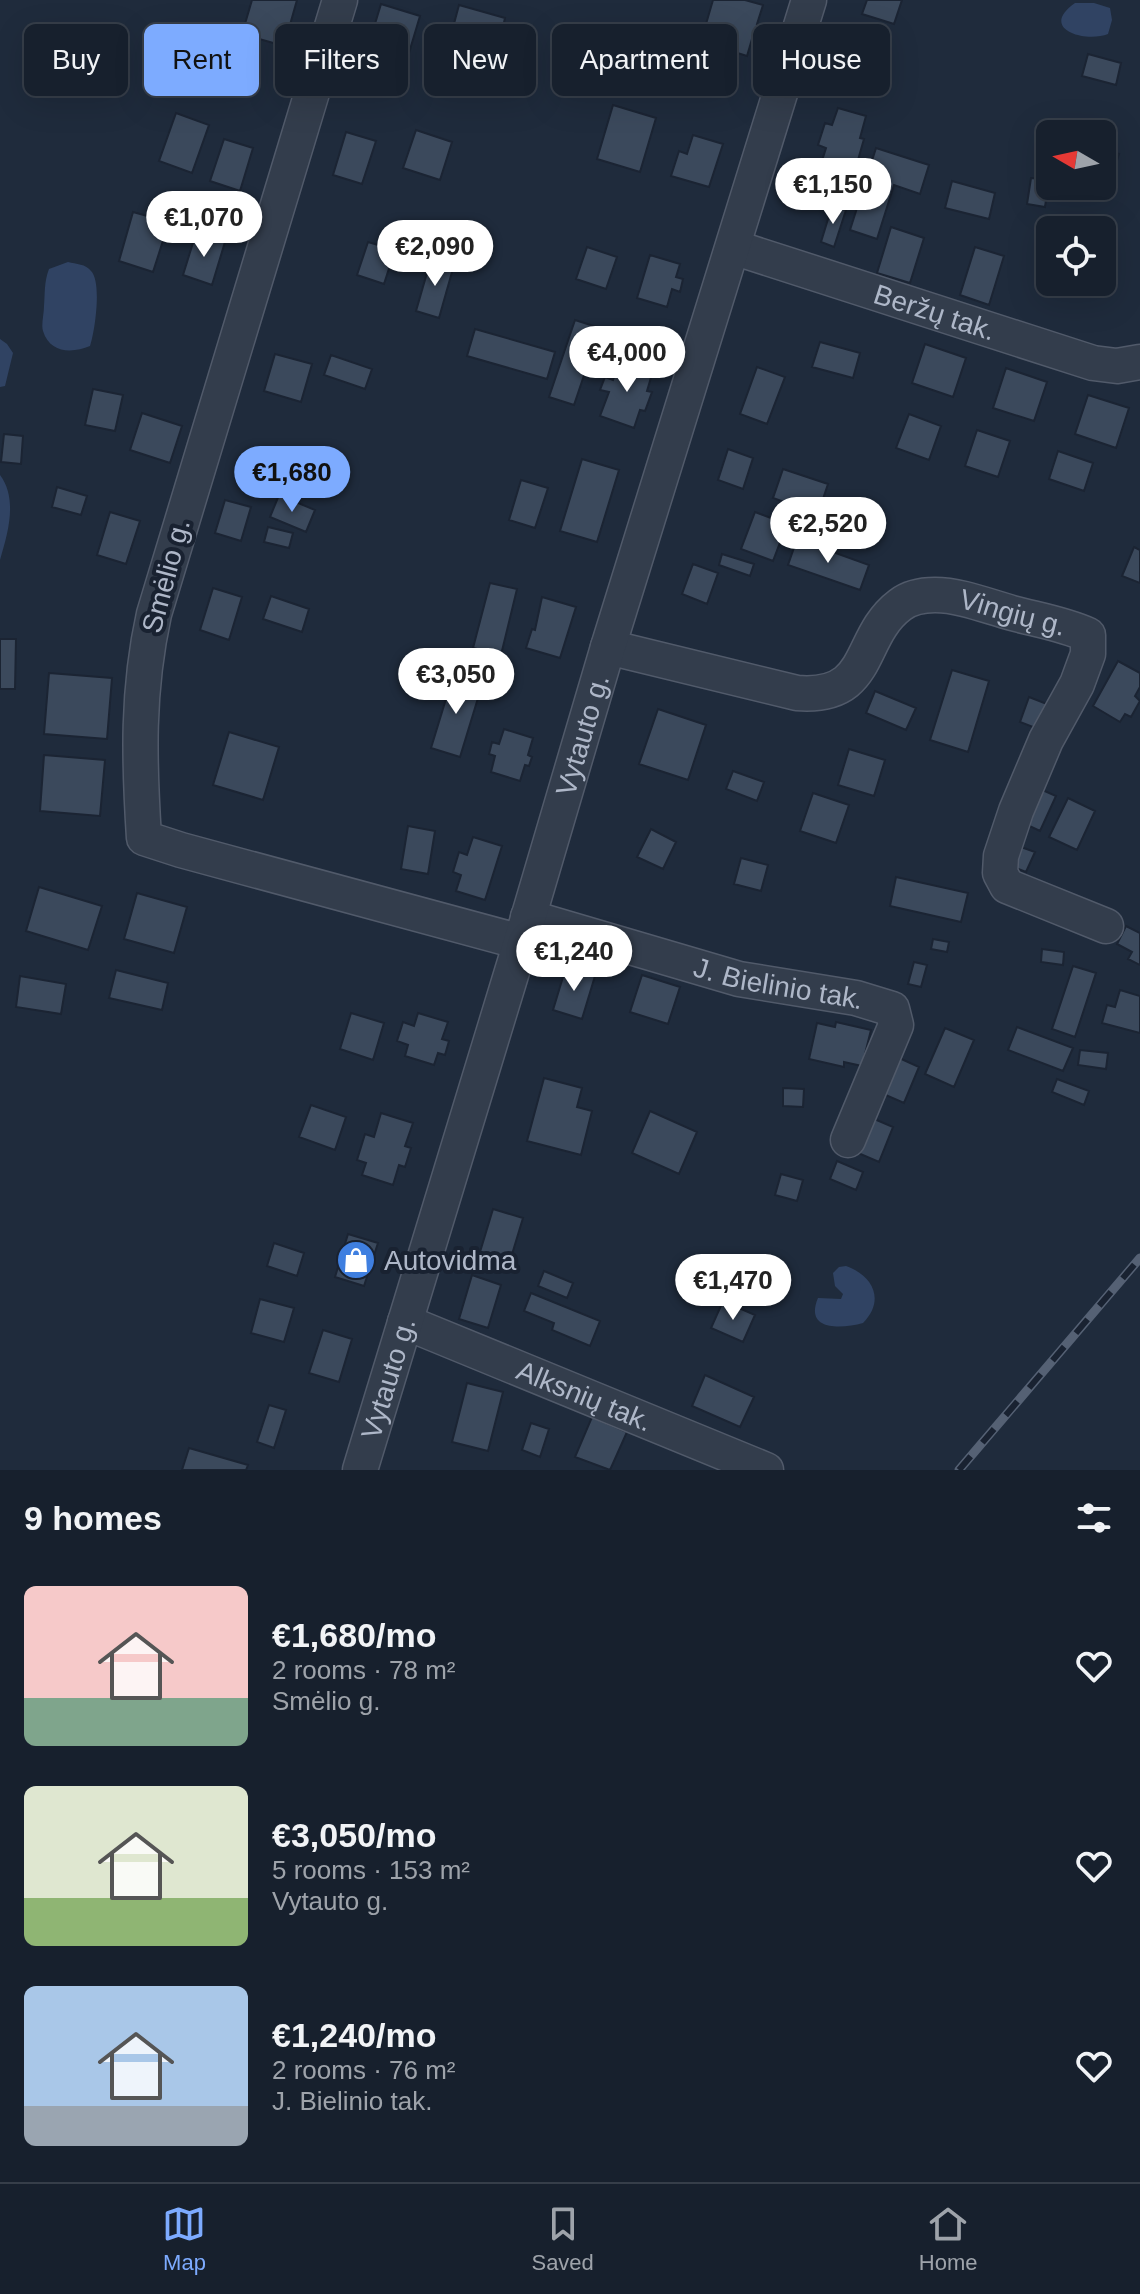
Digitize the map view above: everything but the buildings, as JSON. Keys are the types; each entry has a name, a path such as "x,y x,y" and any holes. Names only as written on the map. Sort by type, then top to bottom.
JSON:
{"street":[{"name":"Smėlio g.","path":"144,838 139,725 146,653 154,614 340,0"},
{"name":"Vytauto g.","path":"360,1470 608,647 809,0"},
{"name":"Beržų tak.","path":"733,247 1093,363 1133,366 1140,362"},
{"name":"Vingių g.","path":"608,647 816,695 834,690 849,680 866,657 884,621 901,604 920,596 958,598 1067,626 1088,635 1088,654 1077,684 1046,740 1016,811 1001,856 1000,873 1007,886 1106,926"},
{"name":"J. Bielinio tak.","path":"144,838 181,850 726,976 856,998 892,1009 896,1025 848,1140"},
{"name":"Alksnių tak.","path":"405,1322 766,1470"}],"water":[{"path":"1075,3 1094,3 1110,8 1112,20 1108,34 1088,37 1069,32 1063,27 1061,20 1065,12"},
{"path":"68,262 91,271 97,296 90,346 76,350 56,348 46,339 42,326 49,269"},
{"path":"0,339 13,353 5,386 0,387"},
{"path":"0,475 9,495 10,516 0,560"},
{"path":"839,1267 856,1270 869,1283 875,1298 874,1306 863,1323 827,1325 816,1317 818,1298 841,1299 843,1294 835,1286 833,1273"}],"railway":[{"path":"959,1470 1140,1258"}],"place":[{"name":"Autovidma","path":"356,1260"}]}
